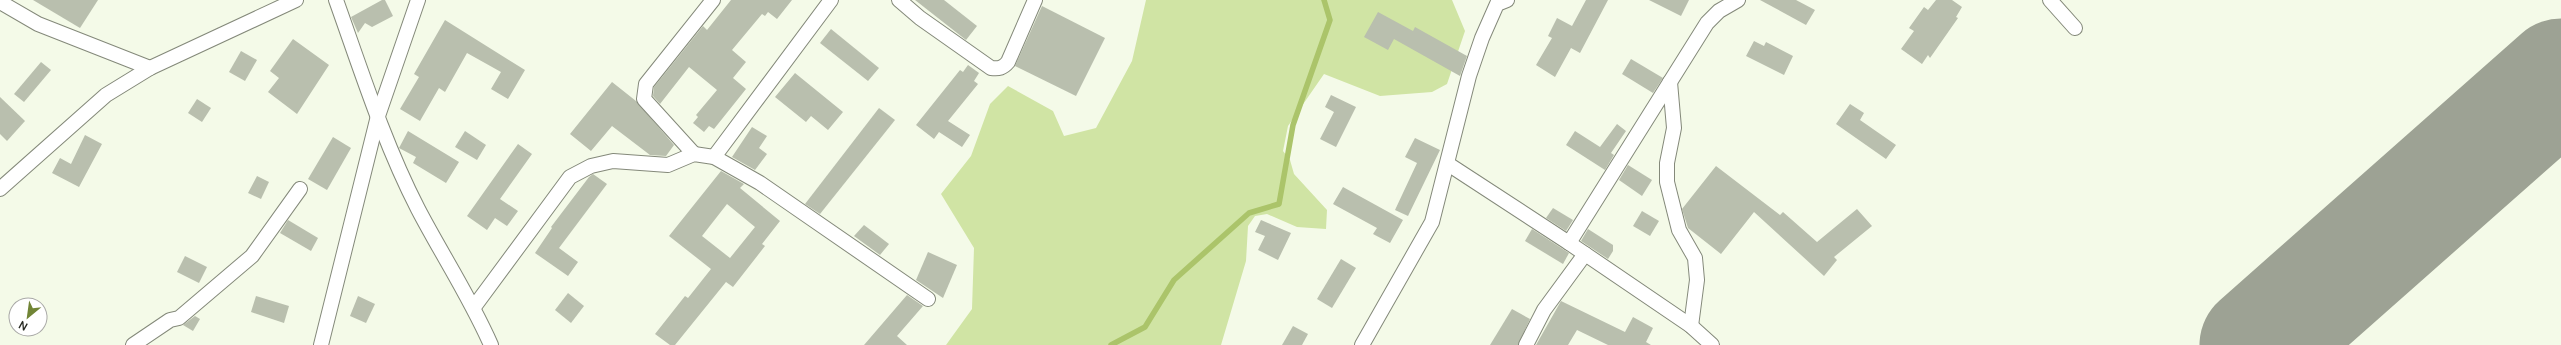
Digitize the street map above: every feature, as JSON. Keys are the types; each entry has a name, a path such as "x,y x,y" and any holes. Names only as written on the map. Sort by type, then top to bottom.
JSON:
{"street":[{"path":"0,189 106,95 150,68 296,0"},
{"path":"336,0 378,116 418,208 474,307 491,345"},
{"path":"320,345 378,116 418,0"},
{"path":"694,154 644,99 646,84 713,0"},
{"path":"714,158 831,0"},
{"path":"899,0 920,18 992,68 998,69 1004,67 1008,62 1035,0"},
{"path":"1362,345 1432,222 1448,164 1469,76 1482,38 1498,4 1507,0"},
{"path":"2050,0 2075,28"},
{"path":"0,2 38,24 150,68"},
{"path":"1569,243 1707,23 1731,2"},
{"path":"1670,82 1674,128 1667,163 1668,182 1678,230 1695,258 1697,280 1691,326"},
{"path":"474,307 570,177 591,166 612,161 668,165 694,154 714,158 760,183 928,299"},
{"path":"1448,164 1569,243 1691,326 1712,345"},
{"path":"133,345 170,320 179,318 252,256 285,213 300,189"},
{"path":"1526,345 1544,310 1585,254"}],"green space":[{"path":"1146,0 1452,0 1465,31 1447,84 1432,92 1380,96 1324,74 1288,126 1283,151 1290,160 1294,174 1327,210 1326,229 1297,227 1267,214 1255,216 1248,226 1246,261 1221,345 946,345 972,309 974,248 941,194 971,156 990,104 1008,86 1053,111 1064,136 1096,128 1132,61"}],"building":[{"path":"33,0 98,0 80,28"},
{"path":"382,0 385,0 393,16 372,27 365,23 358,33 351,17"},
{"path":"731,0 792,0 777,19 768,12 765,16 762,14 732,50 746,62 733,78 746,89 714,129 709,126 704,132 693,123 698,117 696,115 717,90 689,67 660,104 653,96 654,87 703,26 707,30"},
{"path":"915,0 944,0 977,26 966,40"},
{"path":"1586,0 1608,0 1580,53 1571,48 1555,77 1536,65 1552,38 1548,36 1557,18 1572,26"},
{"path":"1649,0 1689,0 1681,16"},
{"path":"1760,0 1796,0 1815,10 1806,25"},
{"path":"1936,0 1952,0 1962,7 1956,17 1958,18 1930,58 1928,55 1922,64 1901,49 1914,31 1909,28 1924,7 1928,10"},
{"path":"1042,6 1105,38 1076,96 1015,66"},
{"path":"1378,12 1413,31 1415,27 1467,56 1460,76 1394,39 1388,50 1364,37"},
{"path":"445,20 525,70 508,99 491,89 501,72 467,53 445,92 439,88 420,121 400,109 419,77 414,74"},
{"path":"831,29 879,68 868,81 820,43"},
{"path":"293,39 329,65 297,114 268,92 279,78 270,71"},
{"path":"1754,41 1764,46 1766,42 1793,56 1784,75 1746,56"},
{"path":"241,51 257,60 245,81 229,72"},
{"path":"1631,59 1663,78 1653,93 1622,74"},
{"path":"41,62 51,70 24,102 14,94"},
{"path":"968,65 979,73 974,81 978,84 948,121 970,135 962,147 939,132 934,139 916,125 960,70 963,72"},
{"path":"795,73 843,112 828,130 811,116 806,122 775,97"},
{"path":"612,82 636,101 674,145 666,156 650,155 612,126 591,151 570,134"},
{"path":"1331,95 1356,107 1336,147 1320,139 1334,112 1325,107"},
{"path":"0,97 25,121 7,141 0,134"},
{"path":"197,99 211,108 202,122 188,113"},
{"path":"1850,104 1864,113 1860,120 1896,145 1886,159 1836,124"},
{"path":"879,108 895,120 820,214 805,204"},
{"path":"1617,124 1626,131 1611,153 1614,155 1605,170 1566,145 1575,131 1600,147"},
{"path":"752,127 767,136 759,148 767,154 755,170 732,157"},
{"path":"408,131 459,162 446,183 413,163 416,157 399,148"},
{"path":"465,131 486,145 477,160 455,147"},
{"path":"85,135 102,144 79,187 52,173 60,158 71,164"},
{"path":"333,137 351,148 327,190 308,179"},
{"path":"1415,138 1440,150 1408,216 1395,210 1417,163 1405,157"},
{"path":"518,144 532,154 500,199 518,211 507,226 495,218 487,230 467,216"},
{"path":"1628,165 1652,180 1642,196 1619,180"},
{"path":"1716,166 1780,215 1783,212 1817,242 1857,209 1872,226 1834,257 1837,260 1824,276 1754,212 1721,254 1688,228 1682,209"},
{"path":"721,171 744,184 740,188 780,221 762,244 765,246 733,287 726,282 675,345 670,345 655,334 685,296 688,298 711,269 669,236","holes":["727,204 755,227 730,258 702,236"]},
{"path":"593,174 607,184 559,248 578,262 568,276 535,253 552,228 551,227 589,177"},
{"path":"257,176 269,182 261,199 248,193"},
{"path":"1343,187 1403,220 1390,243 1373,234 1377,228 1333,204"},
{"path":"1553,208 1573,220 1566,231 1546,218"},
{"path":"1642,211 1659,221 1650,236 1633,226"},
{"path":"288,220 318,238 311,251 280,233"},
{"path":"1261,220 1291,233 1278,260 1258,250 1265,236 1255,232"},
{"path":"864,225 889,244 880,255 854,236"},
{"path":"1532,229 1569,253 1563,264 1525,241"},
{"path":"1588,229 1613,245 1613,251 1608,259 1581,241"},
{"path":"928,252 957,265 943,298 916,280"},
{"path":"185,256 207,267 199,283 177,272"},
{"path":"1341,259 1356,268 1332,308 1317,299"},
{"path":"568,293 584,306 571,323 555,310"},
{"path":"907,295 923,306 897,336 907,345 864,345"},
{"path":"256,296 289,306 284,323 251,312"},
{"path":"358,296 375,304 366,323 350,316"},
{"path":"1561,301 1625,332 1633,317 1653,328 1646,342 1651,345 1608,345 1577,330 1568,345 1536,345"},
{"path":"1512,309 1530,319 1518,345 1490,345"},
{"path":"195,316 200,319 193,331 183,325"},
{"path":"1293,326 1308,334 1302,345 1282,345"}],"waterway":[{"path":"1111,345 1145,327 1174,280 1249,213 1279,204 1293,125 1330,20 1324,0"}],"runway":[{"path":"2259,345 2561,78"}]}
